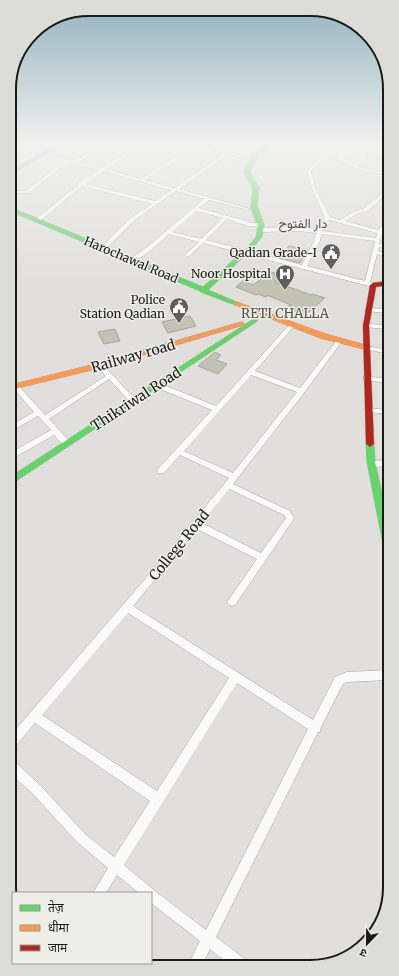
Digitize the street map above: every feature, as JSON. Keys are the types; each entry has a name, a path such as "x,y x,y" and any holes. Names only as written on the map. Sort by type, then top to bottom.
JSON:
{"main road":[{"path":"200,290 258,238 258,226 250,207 250,191"},
{"name":"Harochawal Road","path":"16,211 132,260 258,318 292,325 339,341 367,348"},
{"path":"383,283 370,284 366,326 366,378 372,464 383,501"},
{"name":"Railway road","path":"16,389 258,318"},
{"name":"Thikriwal Road","path":"16,478 258,318"}],"street":[{"path":"16,192 27,192 29,191"},
{"path":"38,220 72,191"},
{"path":"106,191 155,203"},
{"path":"103,248 134,218 173,191"},
{"path":"181,191 250,207"},
{"path":"316,191 328,218"},
{"path":"342,222 365,210 383,195"},
{"path":"132,260 144,252 208,198"},
{"path":"195,209 258,226 319,231 377,242 383,245"},
{"path":"188,255 227,218"},
{"path":"328,218 383,232"},
{"path":"304,268 317,241 320,226 328,218"},
{"path":"167,232 370,284 377,242 380,231 383,228"},
{"path":"375,252 383,254"},
{"path":"368,310 383,311"},
{"path":"161,471 292,325"},
{"path":"366,326 383,327"},
{"name":"College Road","path":"16,737 228,485 302,391 339,341"},
{"path":"367,348 383,351"},
{"path":"100,365 133,400"},
{"path":"251,372 302,391"},
{"path":"44,419 110,376"},
{"path":"366,378 383,380"},
{"path":"157,385 217,409"},
{"path":"16,392 67,444"},
{"path":"368,410 383,412"},
{"path":"16,426 38,413"},
{"path":"16,454 55,431"},
{"path":"178,452 234,477"},
{"path":"372,464 383,463"},
{"path":"228,485 289,515 289,520 232,602"},
{"path":"196,524 263,558"},
{"path":"126,607 316,728"},
{"path":"198,960 337,684 342,678 383,675"},
{"path":"100,892 235,677"},
{"path":"34,716 158,799"},
{"path":"16,770 47,799 64,822 80,838 147,892"},
{"path":"152,896 234,960"}],"building":[{"path":"289,246 308,250 300,263 280,258"},
{"path":"271,272 282,276 275,282 311,295 325,298 305,315 287,308 291,305 267,295 266,297 258,294 256,295 236,287 243,281 253,285"},
{"name":"Police Station Qadian","path":"190,316 196,326 168,333 162,322"},
{"path":"115,329 120,341 104,344 98,332"},
{"path":"215,352 221,355 216,360 227,364 218,374 198,366"}],"waterway":[{"path":"251,207 257,224"}],"traffic: fast":[{"path":"203,291 249,249 259,237 261,225 254,205 256,191"},
{"path":"16,212 237,304"},
{"path":"16,478 254,321 261,314"},
{"path":"370,444 371,462 383,520"}],"traffic: slow":[{"path":"237,304 323,336 367,348"},
{"path":"16,386 93,367 242,324"}],"traffic: jam":[{"path":"370,444 366,326 373,285 383,284"}],"place":[{"name":"Qadian Grade-I","path":"331,270"},
{"name":"Noor Hospital","path":"285,291"},
{"name":"Police Station Qadian","path":"179,324"}],"district":[{"name":"دار الفتوح","path":"303,223"},
{"name":"RETI CHALLA","path":"285,313"}]}
